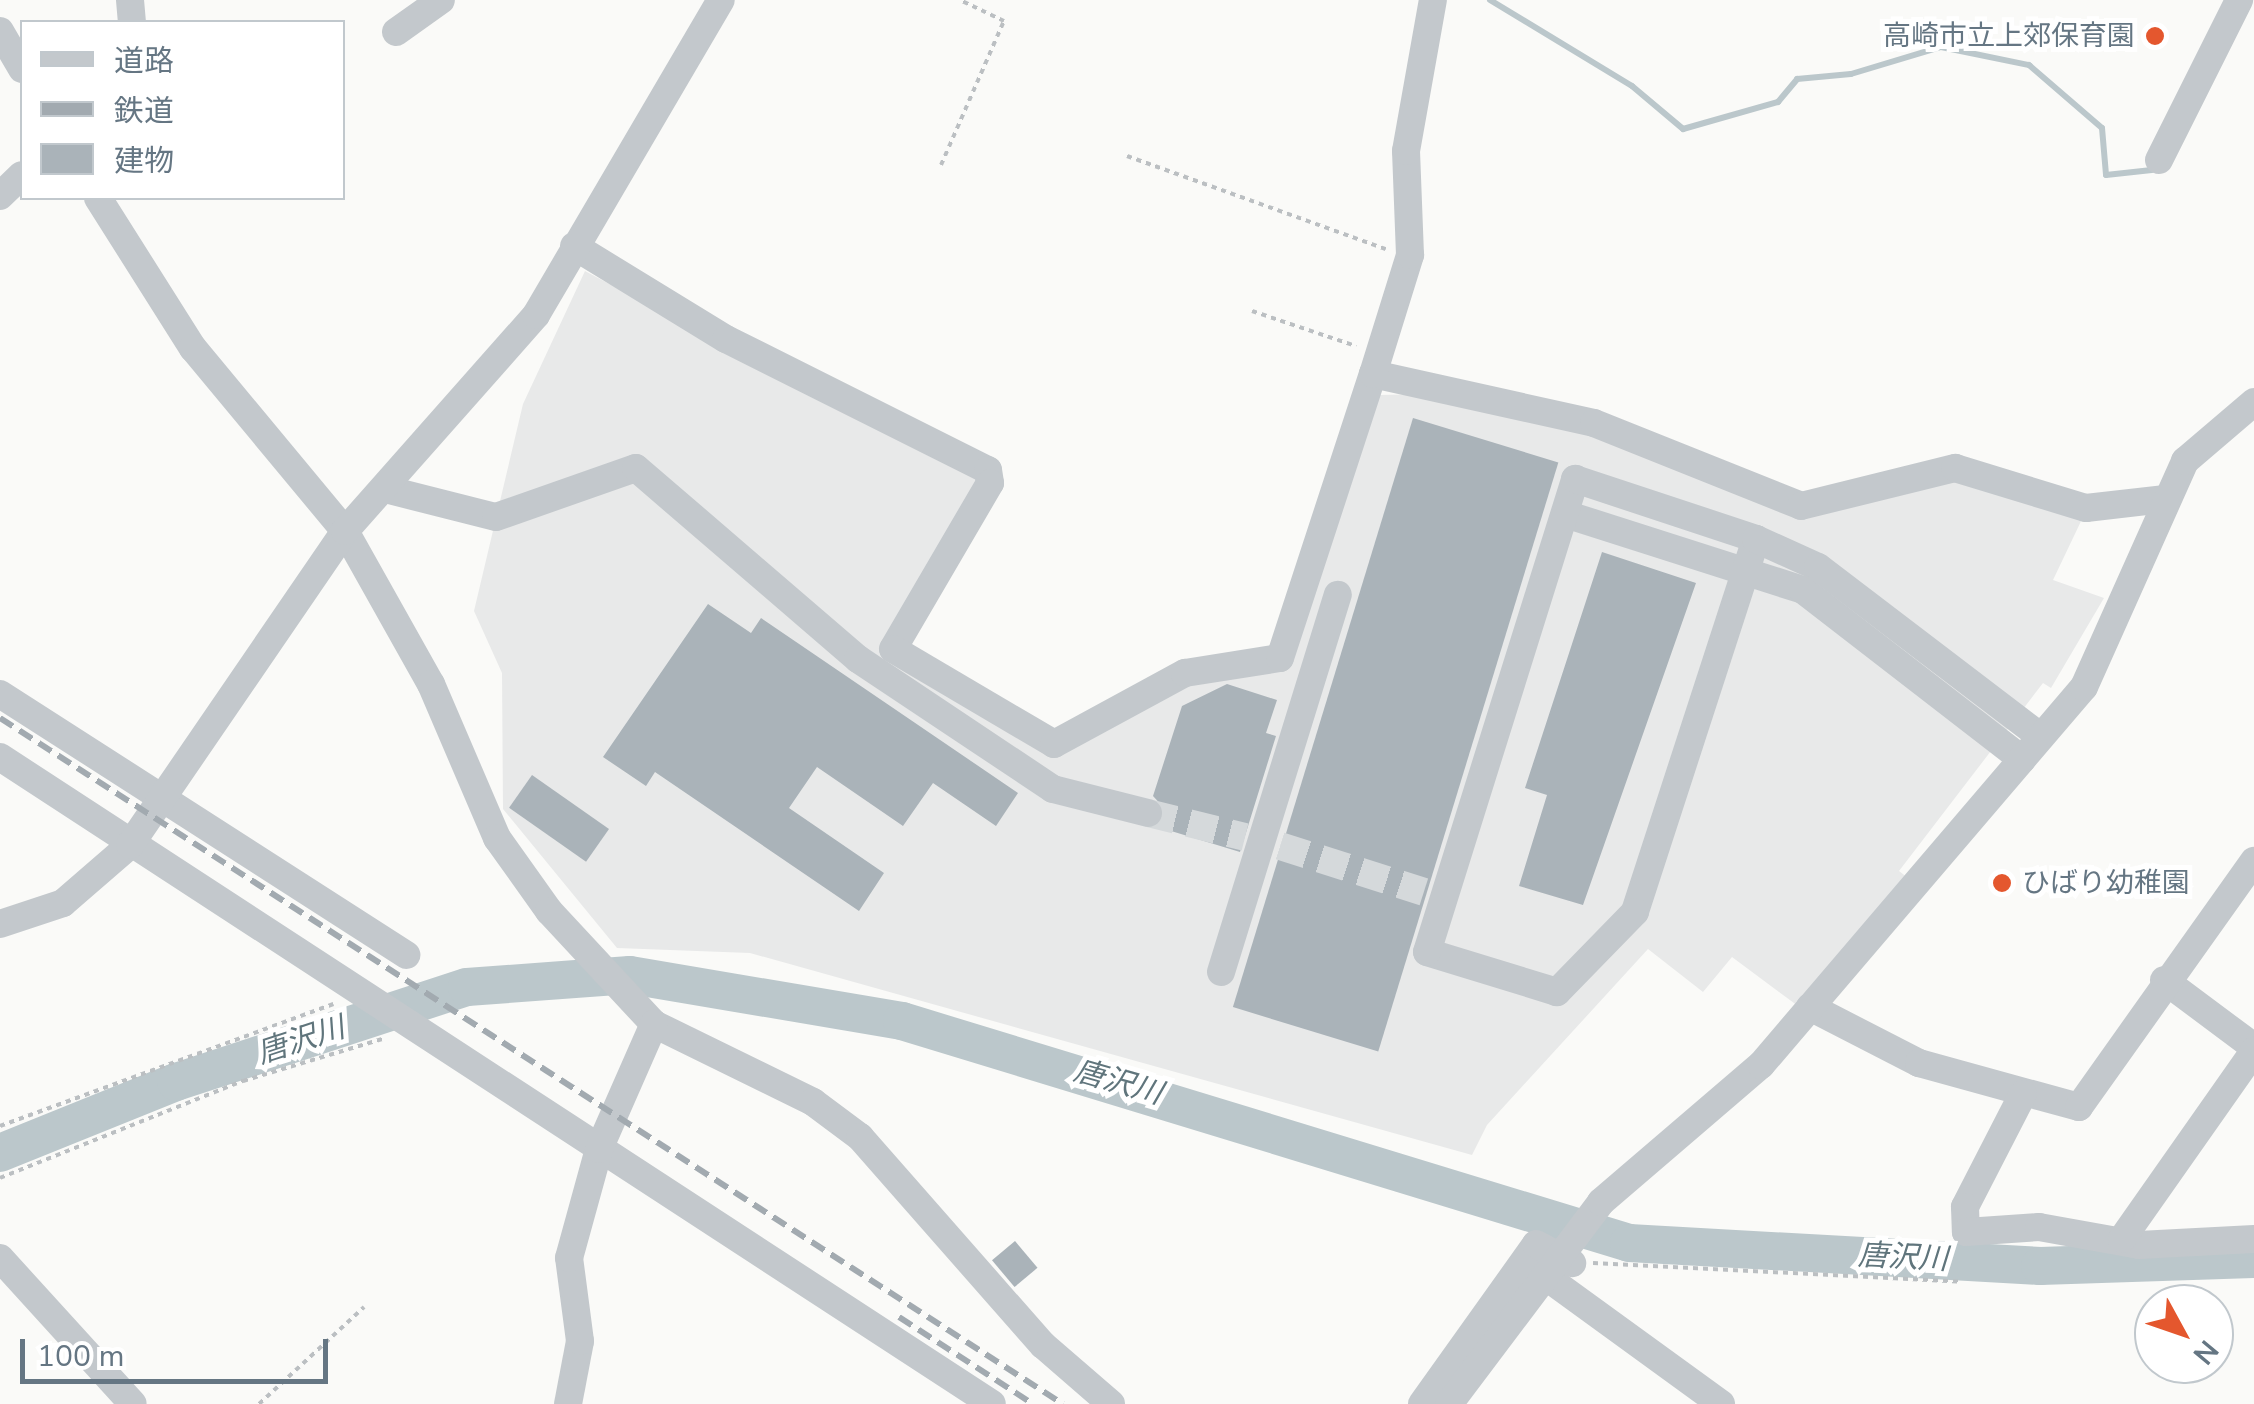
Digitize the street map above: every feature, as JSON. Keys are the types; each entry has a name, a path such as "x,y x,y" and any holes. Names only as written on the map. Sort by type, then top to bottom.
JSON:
{"street":[{"path":"396,32 441,0"},
{"path":"0,924 63,903 130,844 345,531 536,315 720,0"},
{"path":"574,246 726,339 988,470 990,483 891,639 893,649 1054,744 1185,673 1280,658 1410,255 1406,151 1433,0"},
{"path":"2159,160 2242,9"},
{"path":"0,31 20,66"},
{"path":"0,196 20,177"},
{"path":"99,200 193,348 345,531 431,684 497,838 548,911 654,1024 838,1117 1043,1346 1111,1404"},
{"path":"1376,364 1594,424 1802,506 1955,468 2086,508 2165,500"},
{"path":"1455,1402 1563,1261 1587,1220 1704,1120 1810,1007 2041,737 2104,654 2165,500 2201,440 2250,412"},
{"path":"385,489 496,517 636,468 858,660 1053,789 1148,813"},
{"path":"1756,539 1635,912 1557,992 1426,952 1434,895 1575,479 1756,539 1854,589 2041,737"},
{"path":"1566,514 1746,570 1838,613 2022,759"},
{"path":"1221,972 1338,595"},
{"path":"0,694 407,955"},
{"path":"0,757 992,1404"},
{"path":"1810,1007 1919,1062 2079,1108 2164,980 2254,860"},
{"path":"2122,1240 2254,1049 2164,980"},
{"path":"568,1404 580,1341 566,1281 600,1148 654,1024"},
{"path":"2023,1094 1962,1229 2122,1240 2254,1238"},
{"path":"1422,1404 1536,1244 1563,1261 1722,1404"},
{"path":"0,1258 132,1404"}],"path":[{"path":"941,164 966,90 1004,21 960,0"},
{"path":"1127,156 1410,255"},
{"path":"1252,311 1376,364"},
{"path":"0,1126 361,993"},
{"path":"0,1178 242,1081 400,1033 406,1021"},
{"path":"1563,1261 1962,1282"},
{"path":"259,1404 364,1308"}],"shaded area":[{"path":"585,271 982,482 879,646 1043,752 1190,681 1290,668 1379,395 1427,394 1592,431 1799,514 1955,477 2083,517 2053,580 2104,598 2051,688 2043,683 1899,871 1908,878 1798,1006 1732,957 1703,992 1648,949 1487,1125 1472,1155 750,953 617,948 503,809 502,673 474,611 523,404"}],"building":[{"path":"1413,418 1558,462 1378,1052 1233,1007"},
{"path":"1602,552 1696,583 1583,905 1519,886 1547,795 1525,788"},
{"path":"708,604 751,633 761,618 1018,793 996,826 933,783 903,826 817,767 789,808 884,873 859,911 655,772 646,786 603,757"},
{"path":"1227,684 1277,700 1266,733 1276,736 1240,852 1158,827 1165,809 1153,796 1182,706"},
{"path":"532,775 609,829 586,862 509,808"},
{"path":"1015,1241 1037,1268 1015,1287 992,1260"}],"waterway":[{"path":"1490,0 1632,86 1683,129 1778,102 1797,79 1851,74 1941,47 2029,65 2102,128 2106,175 2152,170"},
{"name":"唐沢川","path":"0,1153 176,1082 467,987 630,975 902,1021 1629,1243 2040,1266 2254,1259"}],"tunnel":[{"path":"1148,813 1245,837"},
{"path":"1280,846 1424,892"}],"railway":[{"path":"0,718 1063,1404"},
{"path":"899,1317 1033,1404"}],"place":[{"name":"高崎市立上郊保育園","path":"2155,36"},
{"name":"ひばり幼稚園","path":"2002,883"}]}
